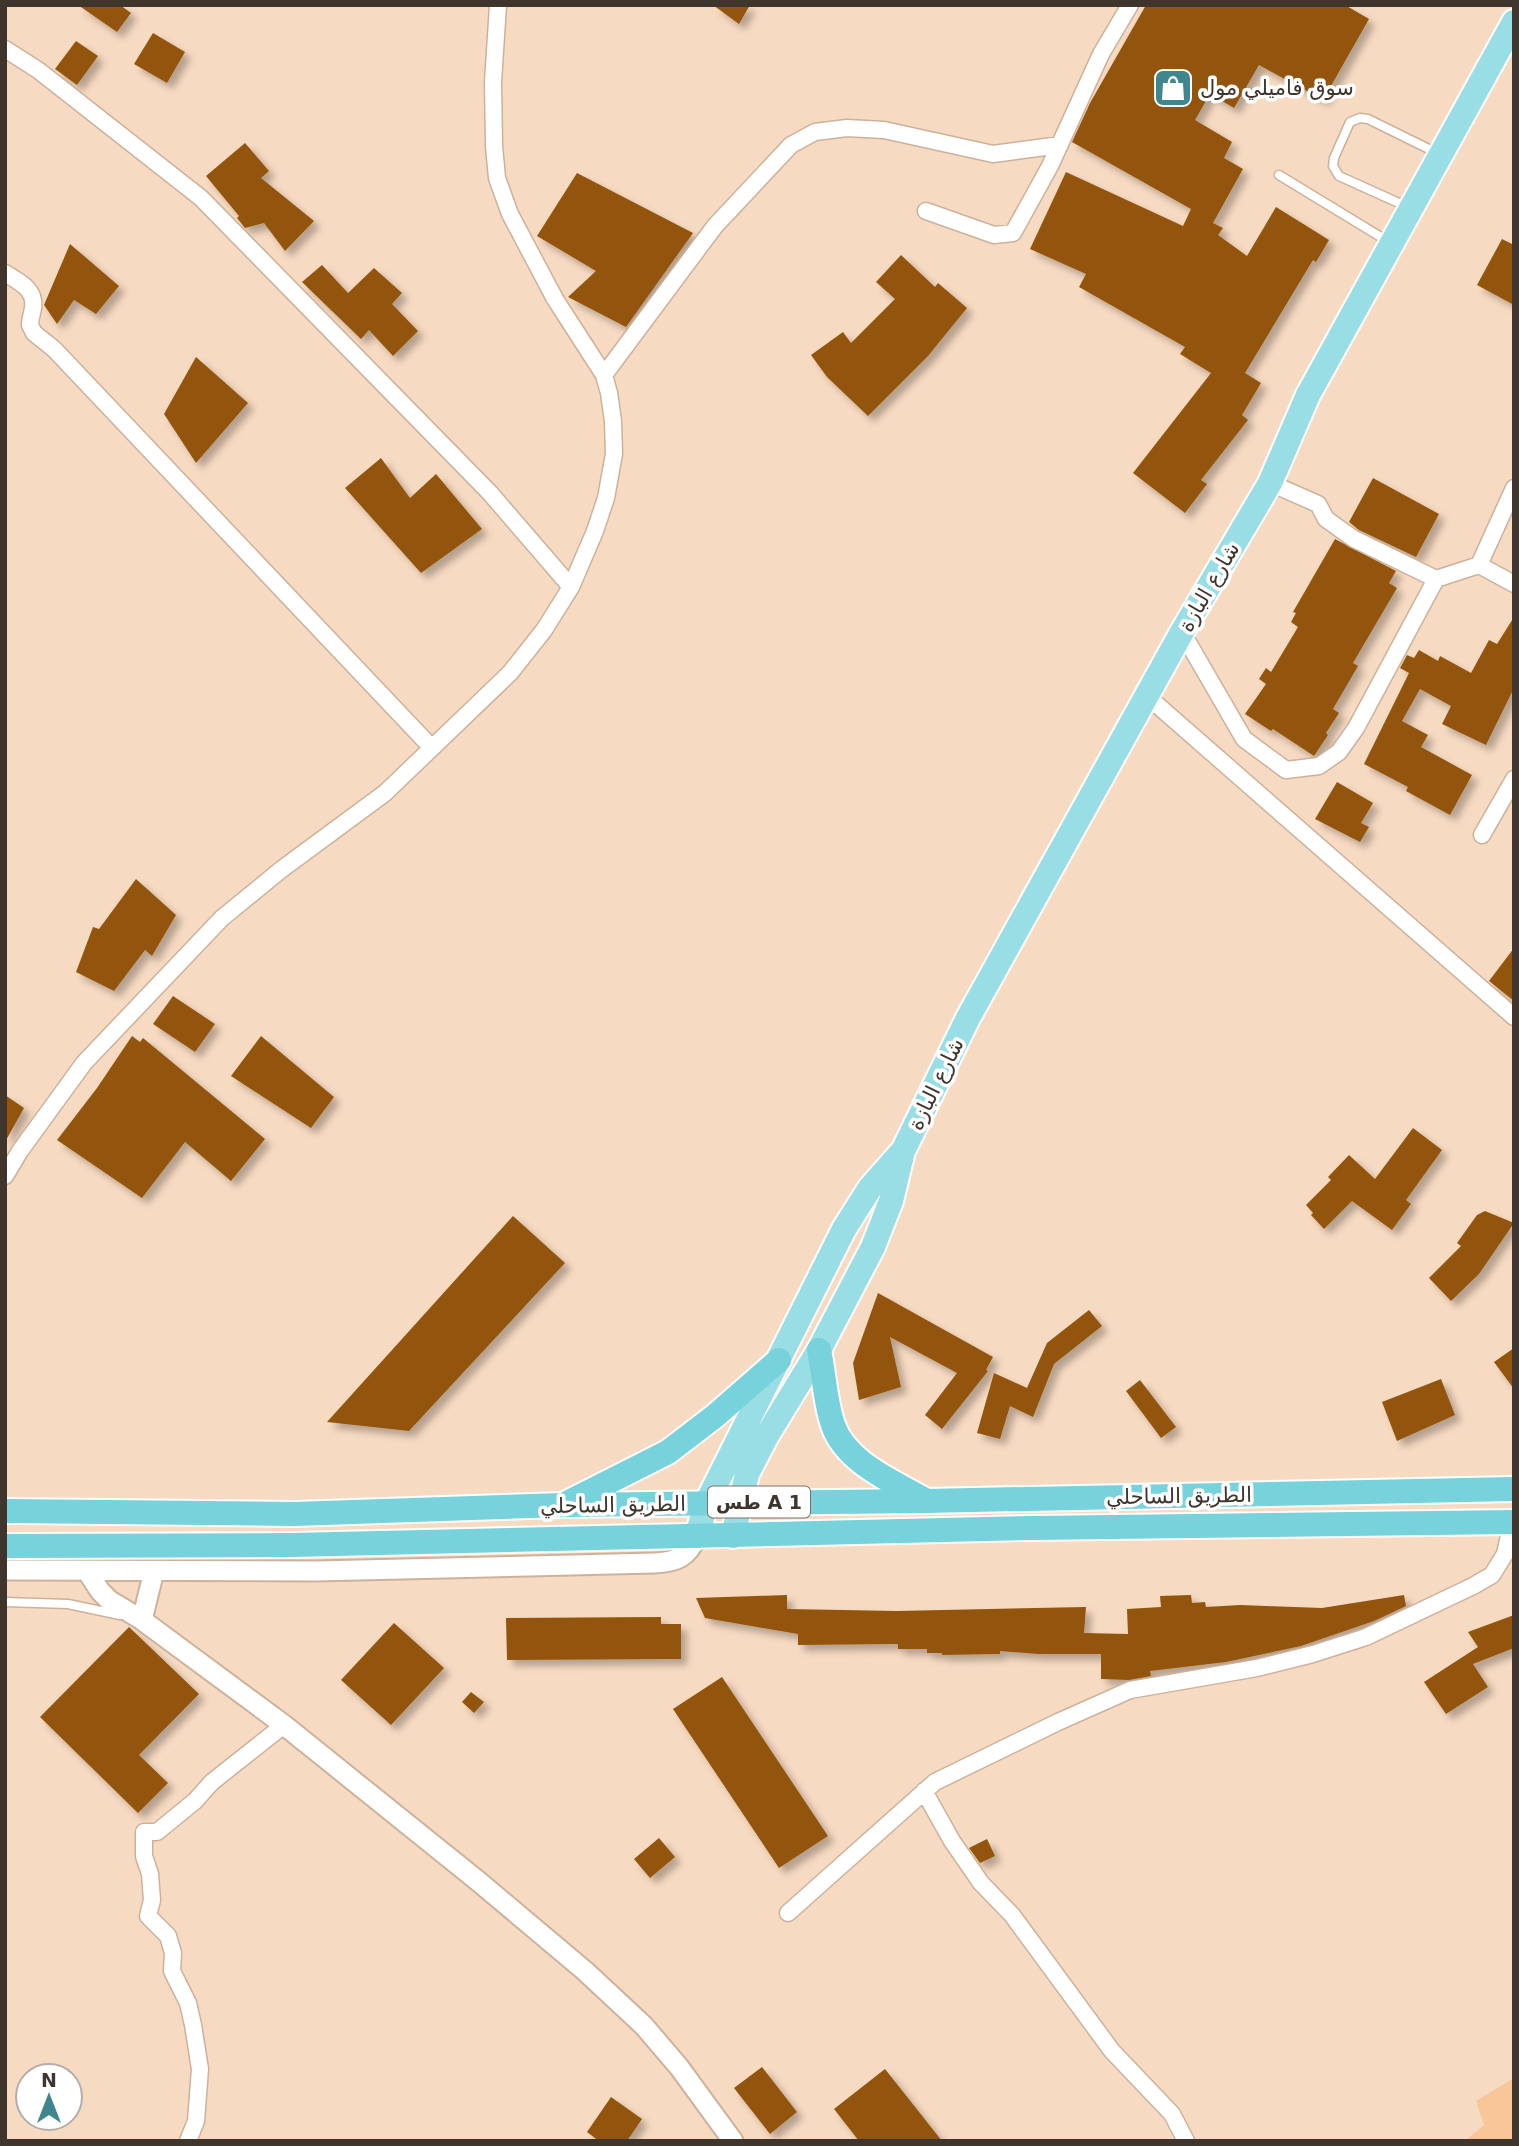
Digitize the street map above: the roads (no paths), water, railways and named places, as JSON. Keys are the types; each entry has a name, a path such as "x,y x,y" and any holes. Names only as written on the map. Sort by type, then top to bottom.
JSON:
{"highway":[{"path":"819,1350 833,1426 843,1444 858,1460 926,1501"},
{"path":"562,1505 668,1452 715,1416 779,1360"},
{"name":"الطريق الساحلي","path":"5,1511 294,1514 562,1505 926,1501 1514,1489"},
{"name":"الطريق الساحلي","path":"5,1546 306,1545 1032,1528 1513,1522"}],"main road":[{"name":"شارع البازة","path":"733,1536 747,1474 766,1437 819,1350 873,1247 891,1201 902,1151 968,1018 1182,632 1270,483 1308,395 1514,22"},
{"name":"شارع البازة","path":"697,1536 706,1504 844,1228 870,1188 902,1151"}],"street":[{"path":"5,1176 84,1063 222,918 282,869 385,793 510,673 544,630 570,587 603,509 614,454 614,421 604,375 555,299 510,214 497,178 493,82 498,5"},
{"path":"926,211 994,235 1013,233 1060,145 1090,75 1130,5"},
{"path":"5,49 38,70 201,198 490,493 570,587"},
{"path":"604,375 715,226 791,145 815,132 847,128 884,130 993,154 1060,145"},
{"path":"5,273 30,290 33,309 30,325 34,333 54,349 432,748"},
{"path":"1270,483 1318,503 1326,519 1354,539 1436,579"},
{"path":"1479,565 1514,488"},
{"path":"1182,632 1244,739 1286,770 1319,766 1339,752 1356,728 1436,579 1479,565 1514,584"},
{"path":"1147,696 1514,1017"},
{"path":"1482,835 1514,779"},
{"path":"788,1913 935,1782 999,1749 1130,1690 1257,1668 1366,1637 1473,1586 1492,1574 1505,1554 1513,1522"},
{"path":"5,1570 408,1570 671,1563 683,1558 691,1550 697,1536"},
{"path":"88,1571 109,1600 142,1620 284,1725 585,1971 644,2026 733,2141"},
{"path":"142,1620 154,1571"},
{"path":"188,2141 196,2121 200,2069 188,2003 172,1972 173,1953 168,1936 148,1916 152,1900 150,1874 144,1856 144,1832 157,1832 195,1801 212,1782 284,1725"},
{"path":"924,1791 952,1842 981,1883 1013,1914 1112,2052 1172,2114 1186,2141"}],"lane":[{"path":"1412,209 1339,176 1333,166 1334,158 1350,122 1360,118 1368,119 1442,155"},
{"path":"1279,175 1392,244"},
{"path":"5,1602 68,1604 142,1620"}],"place":[{"name":"سوق فاميلي مول","path":"1173,88"}]}
